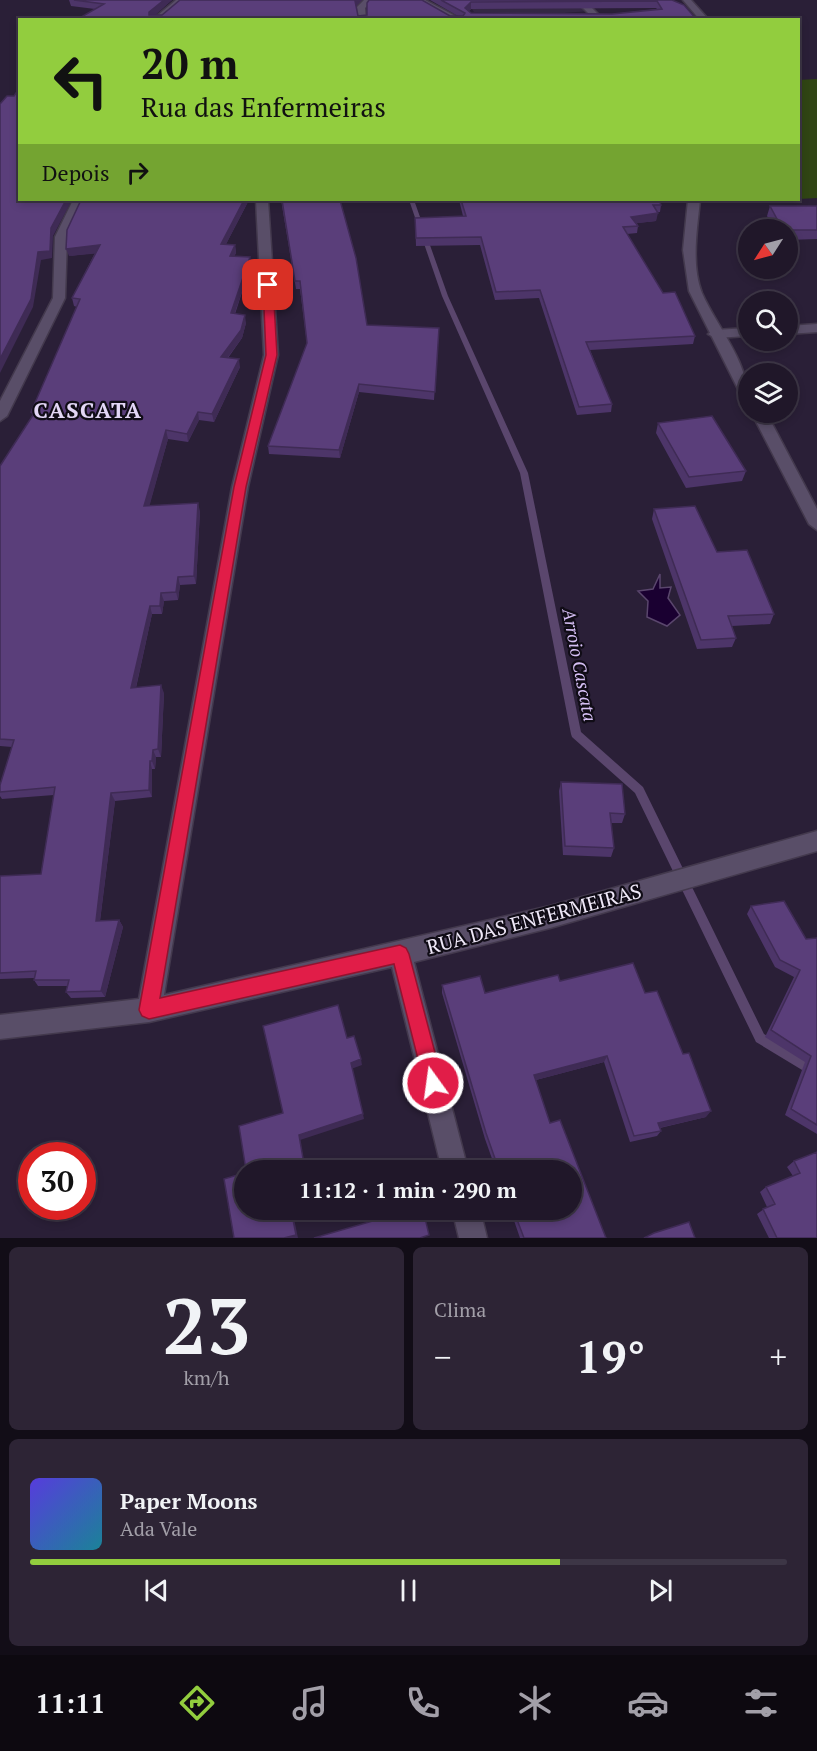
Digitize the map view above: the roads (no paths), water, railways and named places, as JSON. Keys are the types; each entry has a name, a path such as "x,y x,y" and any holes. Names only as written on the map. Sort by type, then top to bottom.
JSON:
{"street":[{"path":"158,18 181,0"},
{"path":"362,18 361,7 369,0"},
{"path":"419,0 455,18"},
{"path":"579,0 599,15 585,15"},
{"path":"687,0 703,18"},
{"path":"0,416 59,298 61,237 78,201"},
{"path":"149,1010 240,487 272,355 262,201"},
{"path":"694,201 689,250 695,291 738,377"},
{"path":"798,329 817,328"},
{"path":"715,334 738,333"},
{"path":"764,423 817,524"},
{"name":"RUA DAS ENFERMEIRAS","path":"0,1027 149,1010 400,954 550,916 817,841"},
{"path":"400,954 453,1160"},
{"path":"469,1220 473,1238"}],"waterway":[{"name":"Arroio Cascata","path":"411,201 445,296 524,473 576,734 639,790 760,1038 817,1073"}],"district":[{"name":"CASCATA","path":"88,410"}]}
